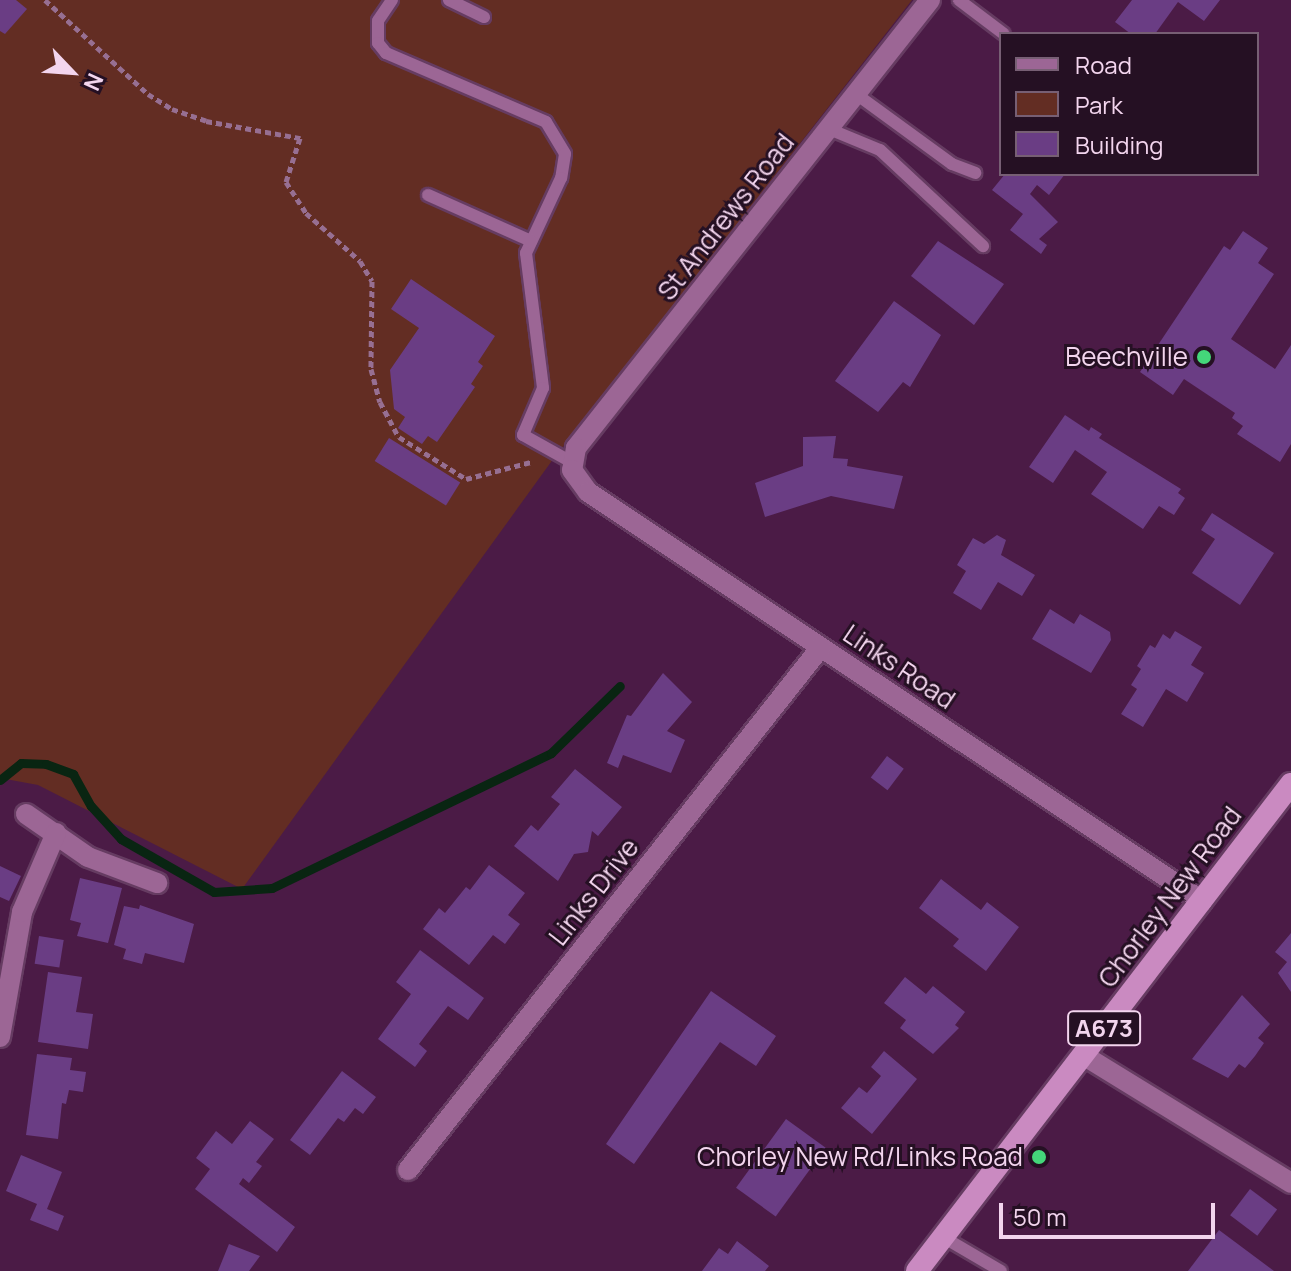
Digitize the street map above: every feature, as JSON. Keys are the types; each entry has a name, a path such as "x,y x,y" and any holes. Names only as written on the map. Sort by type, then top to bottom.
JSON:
{"highway":[{"name":"Chorley New Road","path":"917,1271 1291,784"}],"street":[{"name":"St Andrews Road","path":"572,466 576,448 930,0"},
{"name":"Links Road","path":"572,466 588,492 1202,901"},
{"name":"Links Drive","path":"408,1170 821,647"},
{"path":"26,814 88,857 157,883"},
{"path":"0,1037 22,912 56,833"},
{"path":"1083,1055 1291,1183"}],"lane":[{"path":"392,0 378,21 378,43 386,53 546,122 565,154 561,178 531,241 524,265 543,388 523,435 572,466"},
{"path":"449,0 484,17"},
{"path":"959,0 1001,32"},
{"path":"856,94 952,164 975,173"},
{"path":"829,129 880,150 983,246"},
{"path":"428,195 531,241"},
{"path":"943,1237 1001,1271"}],"path":[{"path":"45,0 148,94 172,109 206,121 300,138 286,182 299,205 360,261 372,281 371,369 380,402 399,437 466,479 544,459 572,466"}],"green space":[{"path":"0,0 912,0 551,462 242,889 38,785 0,778"}],"building":[{"path":"0,0 16,0 27,9 5,34 0,31"},
{"path":"1132,0 1220,0 1204,21 1178,2 1156,32 1128,32 1115,22"},
{"path":"1003,176 1063,176 1049,195 1037,185 1030,194 1058,222 1039,239 1047,245 1041,254 1010,230 1023,214 992,190"},
{"name":"Beechville","path":"1243,231 1268,248 1258,263 1274,274 1231,339 1275,369 1291,345 1291,444 1280,462 1237,434 1243,426 1232,418 1235,413 1184,379 1173,395 1140,372 1224,246 1230,250"},
{"path":"938,241 1004,284 974,325 911,276"},
{"path":"411,279 495,336 478,362 483,366 471,384 475,387 437,442 428,436 422,444 398,428 405,417 394,409 390,370 419,328 391,309"},
{"path":"894,301 941,335 910,387 903,382 878,412 835,381"},
{"path":"1065,415 1089,431 1091,427 1102,434 1099,438 1181,489 1178,493 1185,498 1174,515 1159,506 1143,529 1091,494 1107,472 1075,450 1053,483 1029,467"},
{"path":"836,436 833,458 848,459 847,466 903,476 894,509 831,496 765,517 755,483 803,466 803,437"},
{"path":"389,438 460,483 446,505 375,461"},
{"path":"1212,513 1274,553 1240,605 1192,573 1215,539 1201,530"},
{"path":"997,535 1006,540 1001,555 1035,575 1022,596 998,582 981,610 953,593 966,571 957,565 973,538 984,544"},
{"path":"1050,609 1074,624 1080,614 1110,632 1111,640 1091,673 1032,639"},
{"path":"1175,631 1202,647 1191,665 1204,673 1187,702 1166,689 1143,727 1121,714 1137,689 1131,685 1141,669 1137,666 1150,645 1155,648 1163,634 1170,639"},
{"path":"663,673 692,702 667,731 685,740 671,773 623,755 618,768 607,763 627,715 631,716"},
{"path":"887,756 904,769 888,790 871,778"},
{"path":"575,769 622,807 598,836 592,831 588,852 574,854 558,881 514,846 531,825 538,831 560,804 551,797"},
{"path":"489,865 525,893 508,915 520,924 505,944 493,935 469,965 423,929 439,908 445,913 466,887 470,890"},
{"path":"0,866 21,876 9,901 0,897"},
{"path":"80,878 122,888 108,943 77,936 81,923 70,920"},
{"path":"941,879 981,910 987,902 1019,927 986,971 953,946 959,939 919,908"},
{"path":"140,905 194,924 184,963 145,953 142,964 123,959 126,949 114,945 124,906 139,909"},
{"path":"1291,933 1291,992 1278,973 1287,962 1275,952"},
{"path":"39,936 64,940 59,968 35,964"},
{"path":"420,950 484,998 468,1020 448,1006 419,1044 427,1051 415,1067 378,1039 411,994 396,982"},
{"path":"48,972 82,977 76,1012 93,1014 88,1049 38,1042"},
{"path":"905,977 926,994 933,986 965,1012 955,1025 959,1028 933,1054 900,1028 906,1020 884,1003"},
{"path":"711,991 776,1036 756,1066 720,1042 634,1164 606,1144"},
{"path":"1242,995 1270,1024 1258,1038 1264,1043 1255,1056 1245,1068 1239,1064 1228,1078 1192,1059"},
{"path":"884,1051 917,1079 872,1134 841,1108 859,1087 867,1093 881,1076 871,1067"},
{"path":"37,1054 72,1058 70,1070 86,1072 83,1092 69,1090 66,1104 62,1103 58,1139 26,1135"},
{"path":"342,1071 376,1097 363,1114 355,1108 344,1122 338,1118 310,1155 290,1140"},
{"path":"786,1119 826,1148 776,1217 736,1188"},
{"path":"250,1121 274,1139 256,1162 262,1166 249,1183 243,1178 239,1184 295,1227 277,1252 195,1189 210,1169 196,1158 216,1131 232,1144"},
{"path":"21,1155 62,1172 47,1209 64,1216 58,1231 30,1220 37,1204 6,1191"},
{"path":"1250,1189 1277,1209 1257,1236 1230,1215"},
{"path":"1219,1230 1274,1271 1188,1271"},
{"path":"737,1241 769,1266 765,1271 702,1271 719,1248 728,1254"},
{"path":"229,1244 260,1256 249,1271 218,1271"}],"waterway":[{"path":"0,780 21,763 46,764 73,774 91,806 121,839 214,892 272,888 551,753 620,686"}],"place":[{"name":"Beechville","path":"1204,357"},
{"name":"Chorley New Rd/Links Road","path":"1039,1157"}]}
